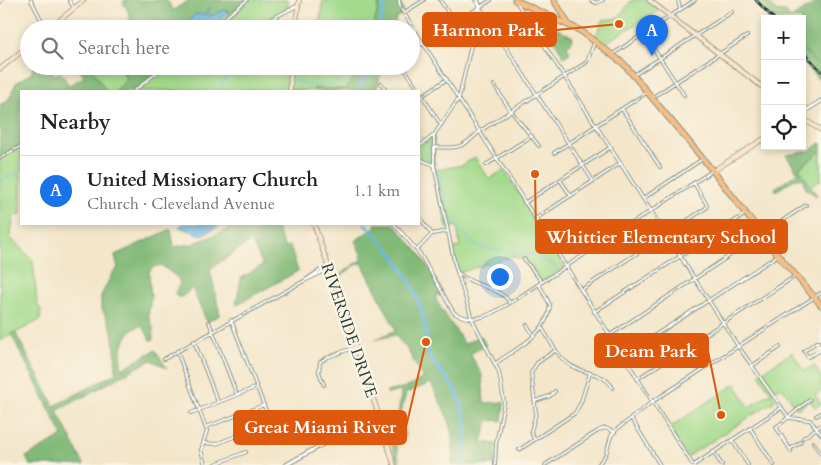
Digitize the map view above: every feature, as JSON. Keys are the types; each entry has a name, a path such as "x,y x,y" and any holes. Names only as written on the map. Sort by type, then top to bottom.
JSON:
{"main road":[{"path":"59,20 84,0"},
{"path":"296,20 300,0"},
{"path":"649,0 761,86"},
{"path":"516,1 525,9 570,26 613,54 653,97 778,255 821,305"},
{"path":"556,1 570,26"},
{"path":"557,20 562,20 563,15"},
{"path":"0,69 20,52"},
{"path":"290,75 290,89"},
{"path":"806,121 821,130"},
{"path":"713,171 761,141"},
{"name":"RIVERSIDE DRIVE","path":"314,225 394,465"}],"street":[{"path":"32,0 43,20"},
{"path":"70,0 74,8"},
{"path":"222,20 247,0"},
{"path":"399,0 409,20"},
{"path":"404,13 424,0"},
{"path":"440,0 470,46"},
{"path":"476,0 593,182"},
{"path":"420,45 491,0"},
{"path":"591,0 596,3 604,0"},
{"path":"678,0 680,8"},
{"path":"613,54 670,17 680,8 695,0"},
{"path":"268,20 288,8 299,5"},
{"path":"420,146 434,135 459,98 480,6"},
{"path":"525,9 565,76 758,375 790,418 810,420 821,434"},
{"path":"634,75 732,12"},
{"path":"644,34 684,95"},
{"path":"653,97 748,36"},
{"path":"420,37 524,203 693,465 782,408"},
{"path":"490,42 500,37"},
{"path":"434,147 462,146 470,142 480,131 587,62 594,40"},
{"path":"135,90 154,75"},
{"path":"409,75 418,90"},
{"path":"422,96 446,79"},
{"path":"381,84 385,90"},
{"path":"494,85 538,146"},
{"path":"554,153 648,92"},
{"path":"420,93 441,125"},
{"path":"806,110 821,101"},
{"path":"622,109 660,167"},
{"path":"434,135 434,164 458,273 472,319 496,363 504,402 496,444 495,465"},
{"path":"486,165 532,136"},
{"path":"0,158 20,147"},
{"path":"524,203 611,147"},
{"path":"644,198 703,158"},
{"path":"420,159 434,164"},
{"path":"535,219 621,163"},
{"path":"395,225 417,250 451,309 459,315 472,319 488,316 510,303 713,171"},
{"path":"560,180 571,196"},
{"path":"580,290 667,234 706,206 694,183"},
{"path":"609,336 806,205"},
{"path":"594,312 746,214"},
{"path":"420,218 432,234"},
{"path":"417,250 432,234 448,231"},
{"path":"623,356 778,255"},
{"path":"496,363 534,336 542,328 550,313 550,305 541,283 524,259"},
{"path":"164,359 328,267"},
{"path":"458,273 476,285 501,292 510,303"},
{"path":"637,379 796,276"},
{"path":"604,465 599,464 615,432 631,418 652,402 821,292"},
{"path":"231,320 266,411"},
{"path":"209,322 237,395"},
{"path":"527,325 534,336"},
{"path":"542,328 556,350 570,365 606,378 613,388"},
{"path":"194,341 218,402"},
{"path":"821,342 816,342 804,350 808,356 821,350"},
{"path":"324,385 319,372 320,362 355,347"},
{"path":"752,366 780,347"},
{"path":"534,439 531,431 536,413 531,373 532,369 556,350"},
{"path":"177,351 206,427 207,435 201,455 205,465"},
{"path":"519,450 575,413 581,402 590,373"},
{"path":"191,413 257,387"},
{"path":"535,401 555,391"},
{"path":"801,442 790,450 776,427 790,418 793,411 810,400"},
{"path":"206,427 264,405"},
{"path":"286,465 378,413"},
{"path":"816,416 821,413"},
{"path":"631,418 660,465"},
{"path":"803,438 821,425"},
{"path":"545,465 598,431 605,428 615,432"},
{"path":"750,428 774,465"},
{"path":"204,443 216,444 246,432"},
{"path":"732,440 748,465"},
{"path":"814,442 820,452"},
{"path":"213,465 246,452"},
{"path":"713,452 722,465"}],"green space":[{"path":"125,0 167,0 173,10 190,0 247,0 227,16 228,11 224,10 209,17 207,12 205,15 195,14 190,20 130,20 129,13 123,2"},
{"path":"247,0 288,0 288,8 268,20 220,20"},
{"path":"323,0 380,0 375,20 320,20"},
{"path":"380,0 399,0 404,13 395,20 375,20"},
{"path":"632,0 649,0 661,9 602,45 594,40 603,20 618,18"},
{"path":"758,0 765,0 776,11 786,12 788,15 771,15"},
{"path":"821,0 821,82 806,66 806,53 817,64 806,52 806,15 795,15"},
{"path":"543,21 573,37 567,45 570,53 564,57"},
{"path":"29,75 62,75 69,85 84,77 83,75 96,75 105,90 20,90 20,147 0,158 0,105 9,99 16,83"},
{"path":"96,75 125,75 126,80 116,90 105,90"},
{"path":"125,75 154,75 135,90 116,90 126,80"},
{"path":"154,75 355,75 346,90 135,90"},
{"path":"355,75 380,75 376,90 313,90 314,88 346,89"},
{"path":"434,135 434,165 420,159 420,146"},
{"path":"821,143 821,151 799,168 817,196 806,189 802,178 793,180 776,191 775,188 798,173 786,155 809,151"},
{"path":"20,147 20,214 14,216 10,237 33,261 37,304 41,310 40,320 0,341 0,158"},
{"path":"821,151 821,180 810,186 799,168"},
{"path":"475,157 489,179 504,170 565,267 542,282 528,262 513,256 458,273 452,249 460,247 457,226 447,228 435,170 463,165"},
{"path":"230,225 275,225 285,248 290,246 298,271 236,305 241,278 263,265 251,241 210,269 220,315 207,322 192,288 182,297 177,297 175,293 180,283 178,278 161,265 153,267 149,272 151,298 148,316 153,327 153,340 150,340 143,326 136,327 124,342 121,363 122,369 155,350 167,368 151,360 57,411 84,465 30,465 26,457 63,436 11,334 15,332 54,406 116,373 115,349 111,327 101,307 101,296 113,272 118,268 115,255 171,229 174,247 192,244 228,230"},
{"path":"395,225 420,254 443,292 435,297 464,344 481,336 486,345 470,354 482,375 484,403 504,402 502,421 488,420 482,442 496,444 495,465 451,465 453,451 452,430 431,383 406,393 400,418 406,437 396,442 400,464 398,465 389,436 398,432 394,417 398,415 401,394 400,391 388,394 386,392 410,386 423,378 407,349 395,335 374,340 396,330 362,263 333,281 332,278 361,260 361,254 355,241 376,226"},
{"path":"792,352 804,371 814,365 821,377 821,391 815,395 821,404 815,407 810,401 797,409 782,387 771,393 759,374"},
{"path":"735,384 749,407 771,393 776,400 687,457 669,428"}],"water":[{"path":"209,7 209,17 224,10 228,11 218,20 190,20 195,14 205,15"},
{"path":"182,225 221,225 202,235 179,227"}],"waterway":[{"path":"381,20 385,0"},
{"path":"220,90 227,75"},
{"path":"283,75 289,78"},
{"path":"293,80 308,85 333,85 349,75"},
{"path":"359,90 365,75"},
{"path":"420,137 425,140"},
{"path":"429,142 431,147 427,157 432,161"},
{"path":"435,162 451,219 472,243 483,248 531,254 558,268"},
{"path":"0,183 6,178 20,173"},
{"path":"366,225 394,256 409,280 424,320 429,354 460,400 466,432 462,465"}],"railway":[{"path":"756,0 770,15"},
{"path":"806,55 821,71"}],"place":[{"name":"Harmon Park","path":"619,24"},
{"name":"United Missionary Church","path":"652,56"},
{"name":"Whittier Elementary School","path":"535,174"},
{"name":"Great Miami River","path":"426,342"},
{"name":"Deam Park","path":"721,415"}]}
